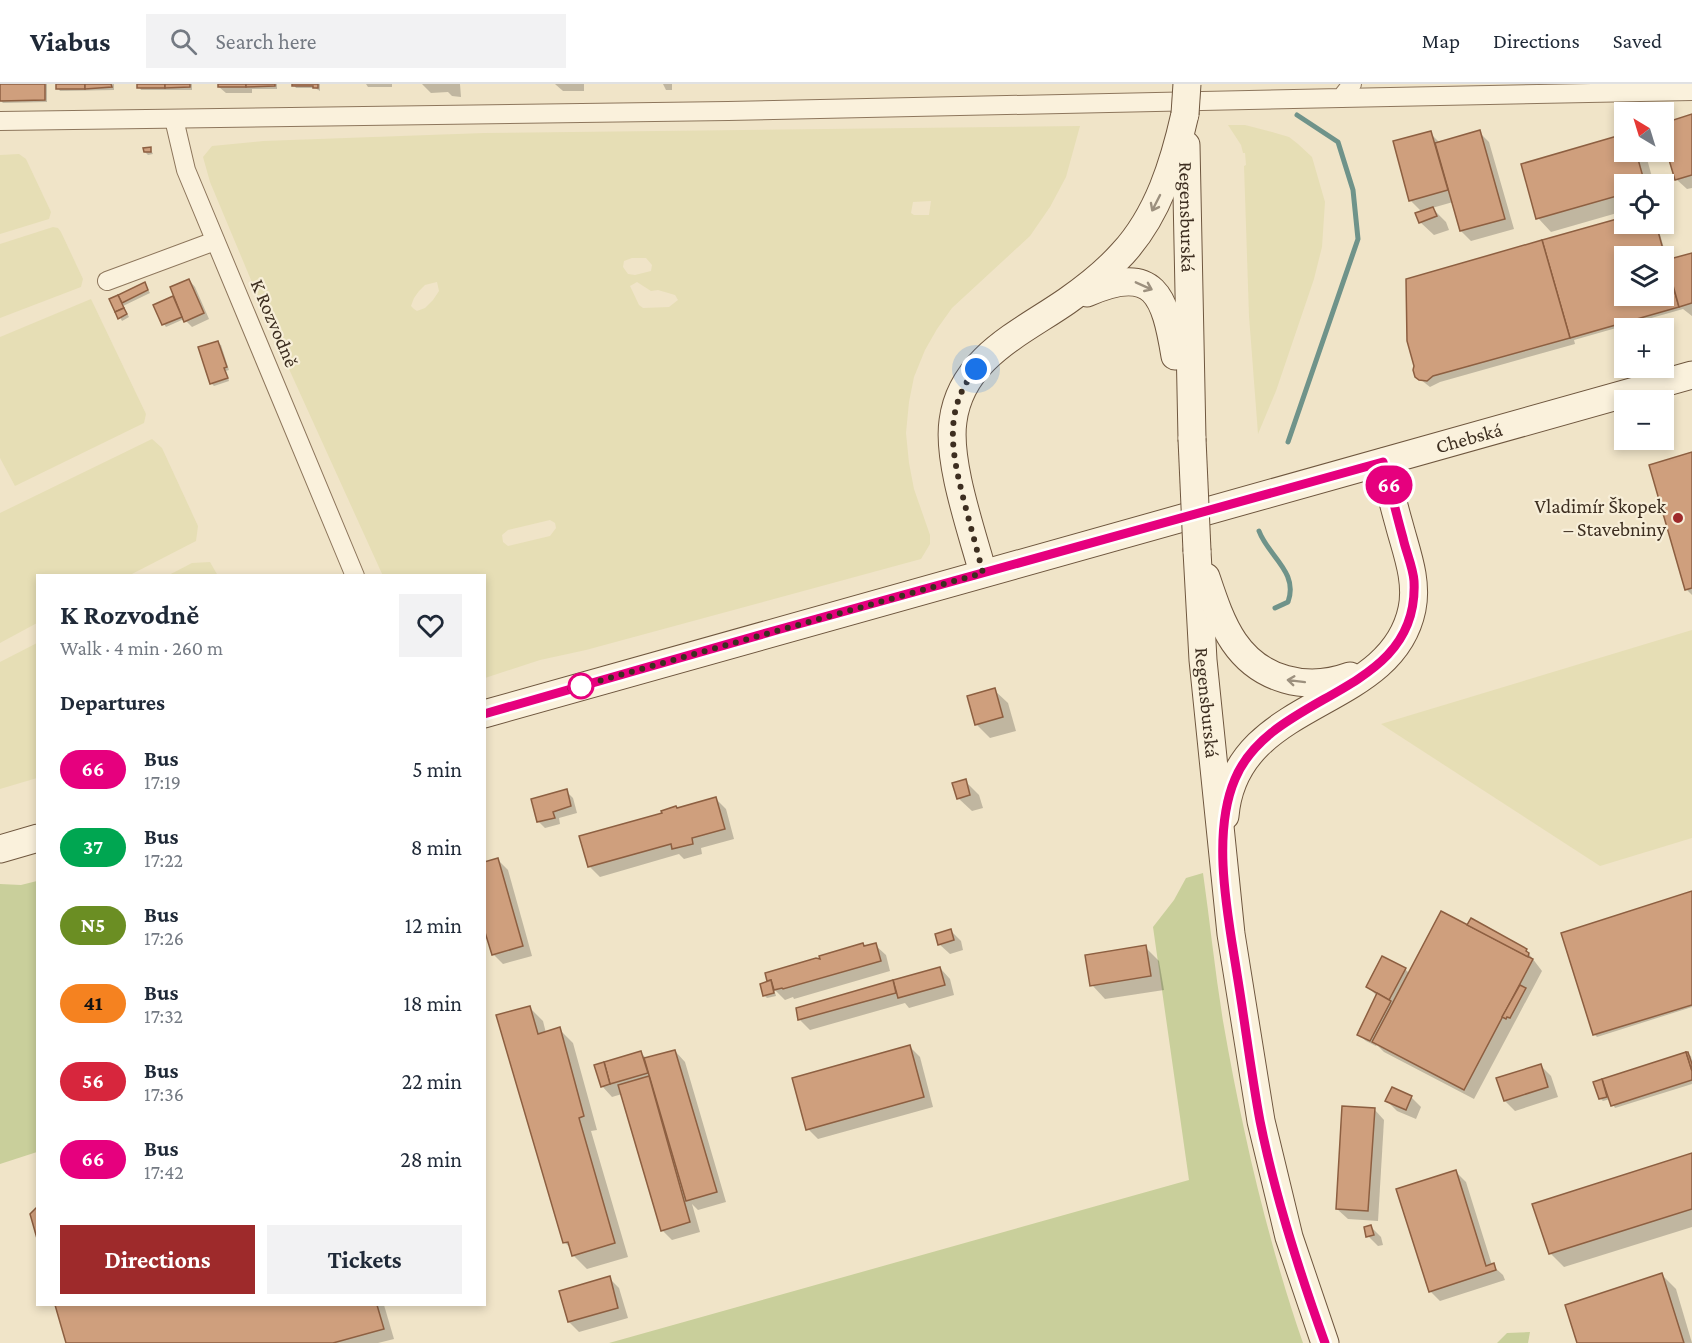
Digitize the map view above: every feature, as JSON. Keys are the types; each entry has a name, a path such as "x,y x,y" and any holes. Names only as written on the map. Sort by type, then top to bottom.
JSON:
{"main road":[{"path":"983,573 953,455 952,427 956,404 967,380 984,358 1012,336 1069,300 1113,263 1140,232 1182,149 1187,84"},
{"name":"Regensburská","path":"1182,149 1187,410 1192,439 1197,551 1205,594 1203,660 1231,934 1260,1121 1289,1236 1325,1343"},
{"path":"1069,300 1101,286 1123,281 1141,283 1153,290 1161,300 1168,316 1187,410"},
{"name":"Chebská","path":"486,713 1692,375"},
{"path":"1224,871 1226,806 1235,779 1254,748 1288,719 1359,680 1376,668 1401,638 1413,608 1414,580 1383,462"},
{"path":"1205,594 1233,640 1248,659 1267,673 1284,680 1312,683 1342,679 1374,665 1390,654"},
{"path":"0,849 36,839"}],"street":[{"path":"0,121 728,111 1347,91 1692,91"},
{"name":"K Rozvodně","path":"174,119 186,170 275,379 354,574"},
{"path":"108,281 215,241"}],"shaded area":[{"path":"1228,125 1245,125 1272,132 1289,137 1298,144 1312,157 1325,202 1322,247 1314,279 1276,391 1258,434 1249,316 1245,153"},
{"path":"1080,126 1066,177 1050,207 1030,236 952,308 925,350 914,377 906,433 914,489 930,535 930,544 921,559 586,650 540,660 486,678 486,574 382,574 279,347 210,182 203,157 212,146 263,141 484,133","holes":["931,201 929,215 911,213 913,202","632,258 646,258 652,265 651,271 635,275 628,274 623,267 624,261","437,282 439,291 425,308 417,311 411,306 414,298 425,285","637,282 651,291 658,290 675,295 678,300 669,307 643,308 639,305 630,286","550,520 555,523 556,528 550,536 508,546 503,542 502,535 508,530"]},
{"path":"19,154 26,159 51,212 49,219 0,234 0,155"},
{"path":"53,227 58,228 61,232 83,279 81,287 0,318 0,244"},
{"path":"91,299 146,414 144,423 15,486 0,458 0,337"},
{"path":"152,439 162,448 198,526 196,541 132,574 36,574 36,624 0,643 0,513"},
{"path":"210,562 217,574 171,574 192,563"},
{"path":"1692,630 1692,838 1600,866 1381,724"},
{"path":"36,644 36,778 0,789 0,662"}],"green space":[{"path":"1203,873 1220,1003 1238,1103 1267,1224 1303,1343 609,1343 1189,1180 1153,927 1174,900 1186,878"},
{"path":"36,881 36,1152 0,1164 0,884 21,885"},
{"path":"1530,1332 1528,1343 1497,1343 1507,1333"}],"building":[{"path":"0,84 45,84 45,100 0,101"},
{"path":"56,84 85,84 85,89 56,89"},
{"path":"85,84 111,84 112,87 85,89"},
{"path":"137,84 165,84 165,88 137,88"},
{"path":"165,84 190,84 190,87 165,88"},
{"path":"218,84 246,84 246,87 218,87"},
{"path":"246,84 275,84 275,86 246,87"},
{"path":"292,84 318,84 318,88 292,86"},
{"path":"1692,114 1692,175 1675,180 1670,162 1674,162 1674,120"},
{"path":"1480,130 1505,219 1460,231 1435,143"},
{"path":"1431,131 1448,190 1409,201 1393,141"},
{"path":"1614,137 1614,162 1639,162 1642,174 1614,174 1614,197 1536,219 1521,164"},
{"path":"151,147 151,152 144,152 143,148"},
{"path":"1433,207 1437,216 1419,223 1415,213"},
{"path":"1614,220 1614,234 1659,234 1662,246 1614,246 1614,306 1674,306 1674,289 1679,307 1640,318 1614,318 1614,325 1570,338 1542,240"},
{"path":"1542,240 1570,338 1433,376 1427,381 1415,377 1407,341 1406,279"},
{"path":"1692,253 1692,303 1679,307 1674,289 1674,258"},
{"path":"189,279 204,313 184,322 170,287"},
{"path":"145,282 148,290 122,303 118,295"},
{"path":"118,295 124,308 115,312 109,299"},
{"path":"173,296 182,317 162,325 153,305"},
{"path":"124,308 127,314 118,319 115,312"},
{"path":"218,341 227,367 224,368 228,378 210,384 198,347"},
{"name":"Vladimír Škopek – Stavebniny","path":"1692,452 1692,588 1685,590 1649,465"},
{"path":"995,688 1003,717 975,725 967,696"},
{"path":"966,779 970,795 957,799 952,783"},
{"path":"567,789 571,806 553,812 555,818 537,822 531,799"},
{"path":"716,797 725,829 692,838 693,844 672,849 671,844 588,867 579,836 662,813 661,811 676,806 677,808"},
{"path":"498,858 523,946 492,955 486,936 486,861"},
{"path":"1692,891 1692,1005 1593,1035 1561,933"},
{"path":"1441,911 1533,959 1464,1090 1372,1042"},
{"path":"1471,918 1527,949 1528,957 1467,925"},
{"path":"951,929 954,940 938,945 935,934"},
{"path":"863,943 864,946 876,943 881,961 783,989 774,990 771,980 767,981 765,973 816,958 820,959 819,956"},
{"path":"1146,945 1151,976 1090,986 1085,955"},
{"path":"1382,956 1406,968 1389,1000 1366,987"},
{"path":"940,967 945,985 898,998 893,980"},
{"path":"771,980 774,993 763,996 760,984"},
{"path":"893,980 896,993 798,1020 796,1008"},
{"path":"1520,985 1526,988 1510,1018 1506,1019 1502,1017"},
{"path":"1377,993 1391,1001 1370,1041 1357,1035"},
{"path":"530,1006 538,1034 560,1027 584,1116 579,1118 615,1243 572,1256 568,1242 563,1243 496,1015"},
{"path":"910,1045 924,1097 806,1130 792,1078"},
{"path":"675,1050 717,1192 686,1201 644,1058"},
{"path":"641,1051 648,1073 610,1084 604,1062"},
{"path":"1686,1052 1692,1071 1692,1080 1611,1106 1602,1079"},
{"path":"1686,1052 1692,1064 1692,1071"},
{"path":"604,1062 610,1084 601,1087 594,1065"},
{"path":"1541,1064 1548,1087 1504,1101 1496,1078"},
{"path":"649,1076 690,1222 661,1231 618,1085"},
{"path":"1602,1079 1607,1097 1599,1099 1593,1082"},
{"path":"1392,1087 1412,1096 1406,1110 1385,1101"},
{"path":"1342,1106 1375,1108 1368,1211 1336,1209"},
{"path":"1692,1153 1692,1209 1549,1254 1532,1204"},
{"path":"1456,1170 1486,1266 1494,1263 1496,1270 1429,1292 1396,1189"},
{"path":"36,1208 36,1235 30,1214"},
{"path":"1371,1225 1374,1235 1366,1237 1364,1227"},
{"path":"1662,1273 1684,1343 1577,1343 1565,1305"},
{"path":"610,1276 618,1308 568,1322 559,1291"},
{"path":"55,1306 377,1306 384,1329 333,1343 66,1343"}],"waterway":[{"path":"1288,442 1358,239 1353,190 1338,142 1297,115"},
{"path":"1259,531 1286,573 1289,582 1288,602 1275,608"}],"bus line":[{"name":"66","path":"486,713 1383,462 1414,580 1413,608 1401,638 1376,668 1359,680 1288,719 1254,748 1235,779 1226,806 1224,834 1224,871 1231,934 1260,1121 1289,1236 1325,1343"}],"place":[{"name":"Vladimír Škopek – Stavebniny","path":"1678,518"}],"route":[{"path":"581,686 570,689 983,573 955,467 952,427 956,404 967,380 976,369"}]}
